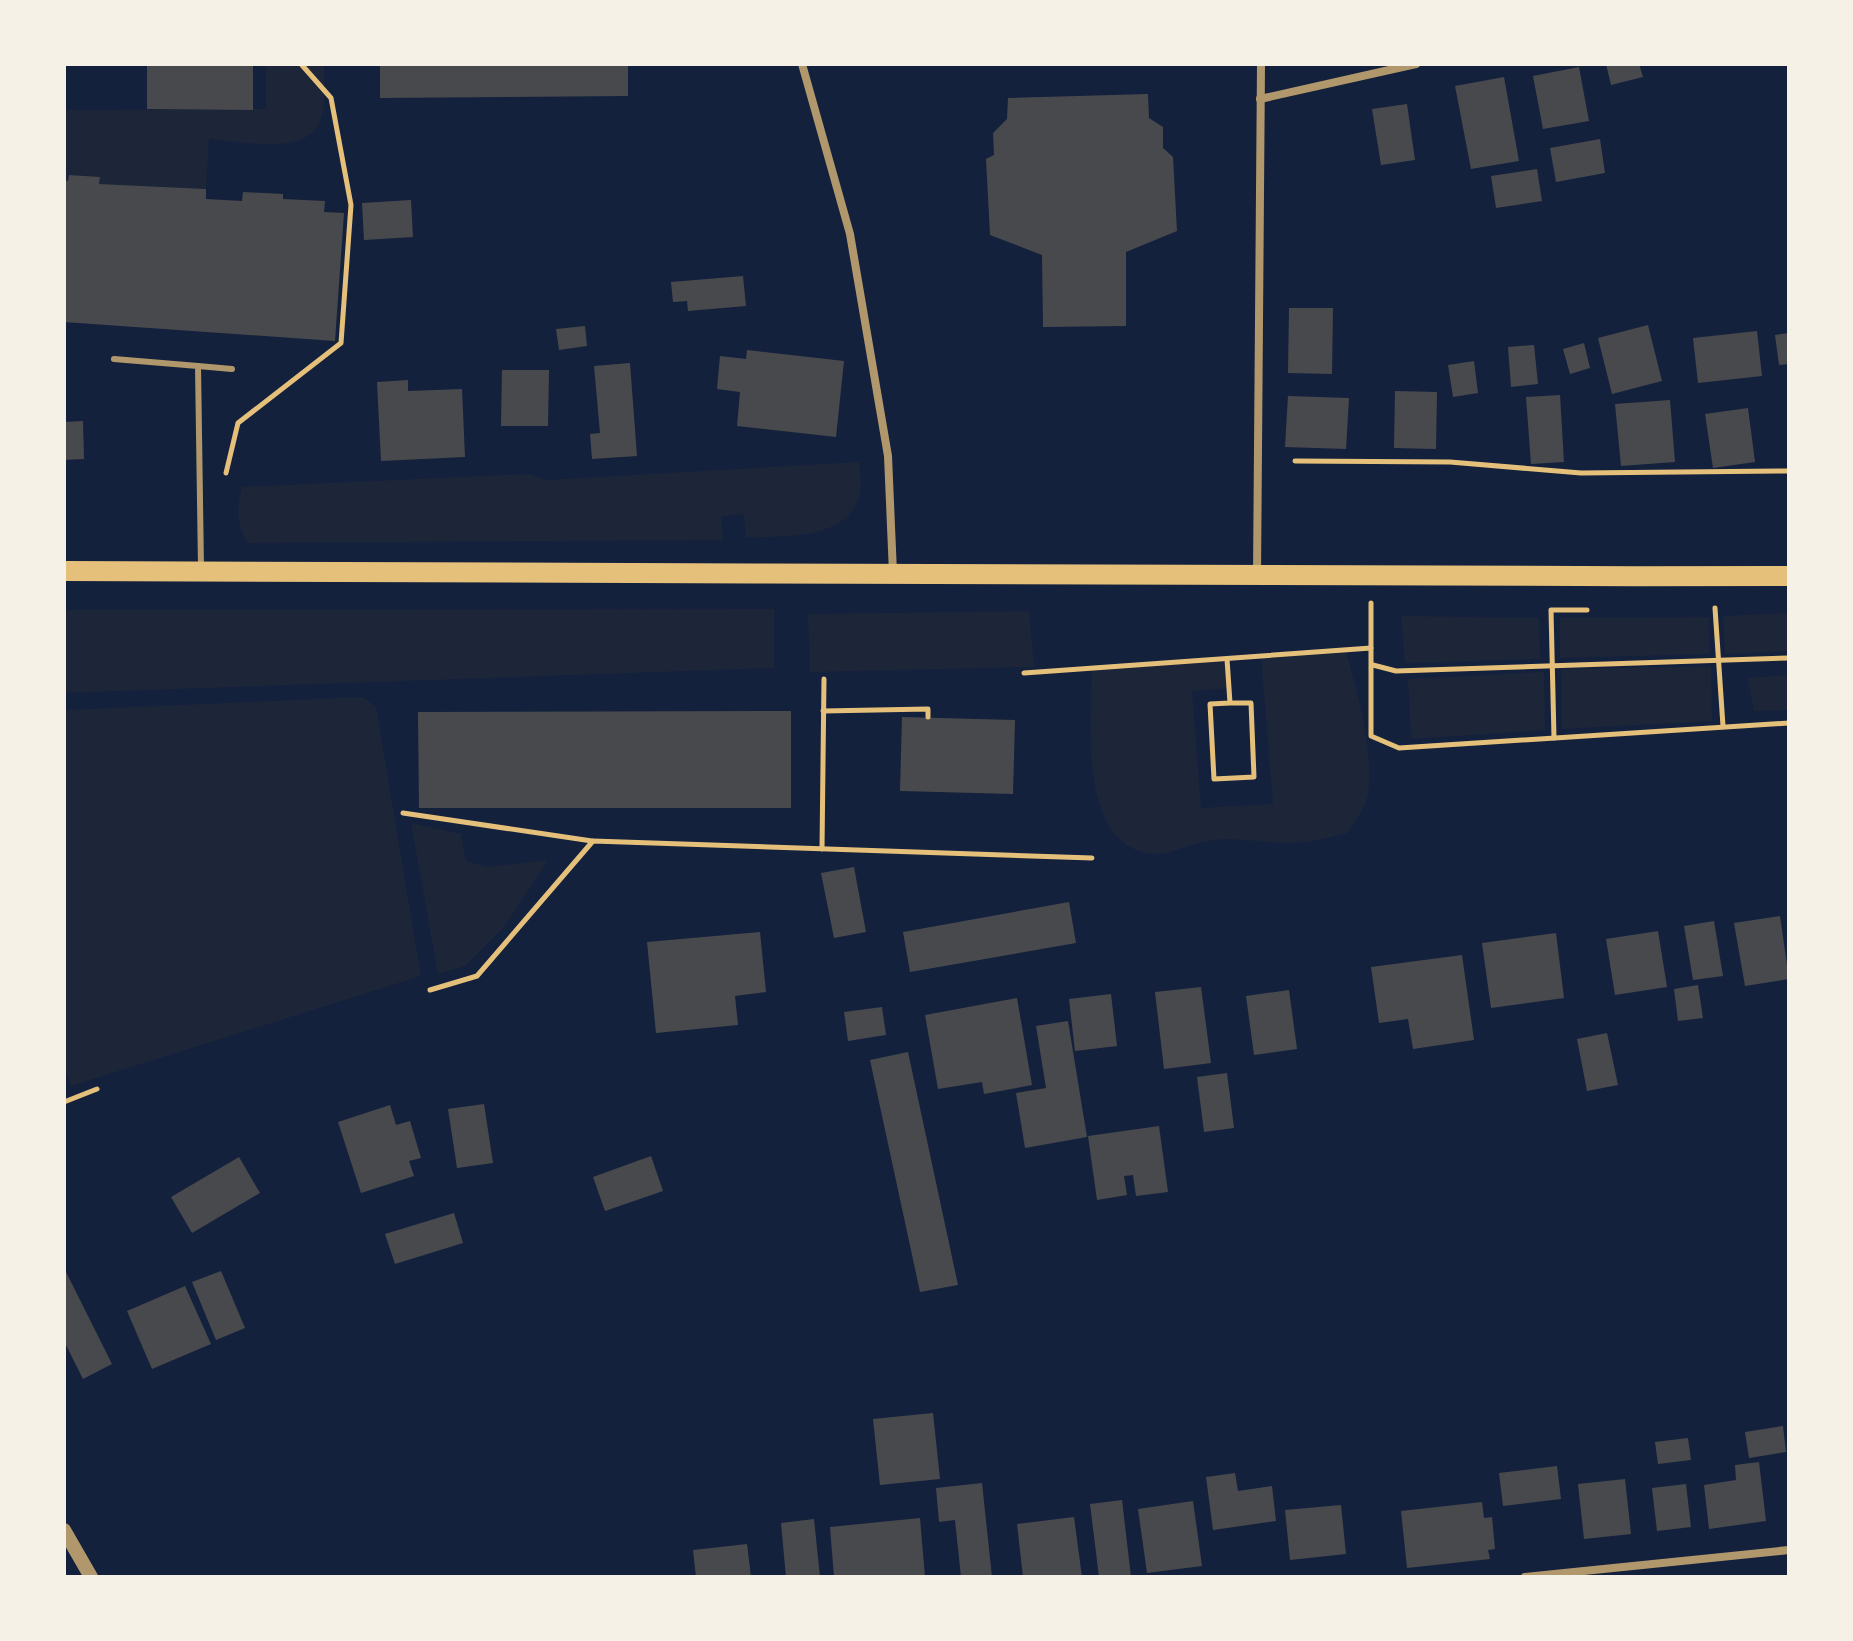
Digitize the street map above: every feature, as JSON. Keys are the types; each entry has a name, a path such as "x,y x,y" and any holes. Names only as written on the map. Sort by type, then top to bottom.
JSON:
{"main road":[{"path":"64,571 1257,577 1789,576"}],"street":[{"path":"802,64 850,234 888,456 893,574"},
{"path":"1257,577 1261,64"},
{"path":"1260,99 1416,64"},
{"path":"64,1530 91,1577"},
{"path":"1525,1577 1789,1550"}],"lane":[{"path":"114,359 232,369"},
{"path":"198,366 201,571"}],"path":[{"path":"226,473 238,423 341,343 351,205 331,98 301,64"},
{"path":"1295,461 1450,462 1581,473 1789,471"},
{"path":"1373,577 1371,736 1399,748 1789,723"},
{"path":"1715,608 1723,726"},
{"path":"1551,610 1554,738"},
{"path":"1024,673 1371,648"},
{"path":"1373,665 1396,671 1789,658"},
{"path":"1227,659 1230,703"},
{"path":"822,849 824,679"},
{"path":"1230,703 1251,703 1254,777 1214,779 1210,704 1230,703"},
{"path":"823,711 928,709 928,717"},
{"path":"403,813 593,841 1092,858"},
{"path":"430,990 477,976 593,841"},
{"path":"64,1102 97,1089"}],"shaded area":[{"path":"266,64 324,64 325,92 320,121 312,132 301,139 287,143 254,144 209,139 206,189 99,184 99,177 69,175 68,181 64,180 64,110 266,109"},
{"path":"859,462 861,489 853,509 843,520 829,528 795,535 746,538 744,514 721,516 723,540 248,543 241,530 239,516 242,487 529,474 547,480"},
{"path":"774,609 774,668 64,693 64,610"},
{"path":"1029,611 1034,667 810,672 808,614"},
{"path":"1789,613 1789,651 1725,654 1723,616"},
{"path":"1401,616 1539,618 1540,659 1405,663"},
{"path":"1709,617 1710,654 1560,658 1560,618"},
{"path":"1346,650 1369,758 1368,794 1360,814 1347,833 1295,843 1217,840 1154,854 1125,843 1109,826 1093,775 1090,717 1092,668 1227,659 1230,688 1192,691 1201,808 1273,804 1261,656"},
{"path":"1711,666 1712,721 1562,729 1561,669"},
{"path":"1544,672 1545,730 1411,739 1408,679"},
{"path":"1789,675 1789,710 1754,711 1748,678"},
{"path":"363,697 376,707 421,976 71,1086 64,1070 64,710"},
{"path":"411,823 461,834 466,861 486,867 548,860 504,927 465,966 438,974"}],"building":[{"path":"147,64 253,64 253,110 147,109"},
{"path":"380,64 628,64 628,96 380,98"},
{"path":"1606,64 1639,64 1643,77 1611,85"},
{"path":"1579,67 1589,121 1543,129 1533,76"},
{"path":"1504,77 1519,161 1471,169 1455,86"},
{"path":"1148,94 1149,118 1163,127 1163,148 1173,157 1177,231 1126,252 1126,326 1043,327 1042,255 990,235 986,159 994,155 993,133 1007,119 1008,98"},
{"path":"1407,104 1415,160 1381,165 1372,109"},
{"path":"1600,139 1605,173 1556,182 1550,148"},
{"path":"1537,169 1542,201 1496,208 1491,176"},
{"path":"69,175 100,177 99,184 206,189 206,199 242,201 243,192 283,194 283,199 325,201 324,212 344,213 335,341 64,322 64,180 68,181"},
{"path":"411,200 413,237 364,240 362,203"},
{"path":"743,276 746,306 688,311 687,301 673,302 671,282"},
{"path":"1289,308 1333,308 1332,374 1288,373"},
{"path":"1648,325 1662,381 1612,394 1598,338"},
{"path":"585,326 587,346 559,350 556,329"},
{"path":"1757,331 1762,376 1698,383 1693,338"},
{"path":"1789,333 1789,364 1779,365 1775,335"},
{"path":"1584,343 1590,368 1570,374 1563,349"},
{"path":"1534,345 1538,384 1511,387 1508,347"},
{"path":"747,350 844,361 836,437 737,426 740,392 717,389 720,356 746,359"},
{"path":"1474,361 1478,393 1453,397 1448,365"},
{"path":"630,363 637,456 592,459 590,434 600,433 594,366"},
{"path":"502,370 549,370 548,426 501,426"},
{"path":"408,380 408,391 462,389 465,457 381,461 377,382"},
{"path":"1395,391 1437,392 1436,449 1394,448"},
{"path":"1560,395 1564,462 1531,464 1526,397"},
{"path":"1288,396 1349,398 1346,449 1285,447"},
{"path":"1670,400 1675,462 1621,466 1615,404"},
{"path":"1748,408 1755,462 1713,468 1705,414"},
{"path":"83,421 84,459 64,460 64,422"},
{"path":"791,711 791,808 419,808 418,712"},
{"path":"902,717 1015,720 1013,794 900,791"},
{"path":"854,867 866,932 834,938 821,873"},
{"path":"1069,902 1076,943 910,972 903,932"},
{"path":"1780,916 1789,979 1745,986 1734,923"},
{"path":"1714,921 1723,976 1693,980 1684,926"},
{"path":"1658,931 1667,987 1615,995 1606,939"},
{"path":"760,932 766,992 735,996 738,1025 656,1033 647,942"},
{"path":"1556,933 1564,998 1491,1008 1482,943"},
{"path":"1462,955 1474,1040 1413,1049 1408,1019 1379,1023 1371,967"},
{"path":"1698,985 1703,1018 1678,1021 1674,989"},
{"path":"1201,987 1211,1063 1164,1069 1155,992"},
{"path":"1289,990 1297,1049 1254,1055 1246,996"},
{"path":"1111,994 1117,1046 1075,1051 1069,999"},
{"path":"1017,998 1032,1085 984,1094 982,1082 938,1089 925,1015"},
{"path":"882,1007 886,1035 848,1041 844,1012"},
{"path":"1068,1021 1087,1137 1025,1148 1016,1093 1046,1088 1036,1026"},
{"path":"1607,1033 1618,1085 1587,1091 1577,1039"},
{"path":"908,1052 958,1285 920,1292 870,1060"},
{"path":"1227,1073 1234,1128 1204,1132 1197,1077"},
{"path":"484,1104 493,1163 457,1168 448,1109"},
{"path":"390,1105 396,1125 410,1121 421,1158 409,1161 414,1176 361,1193 338,1122"},
{"path":"1159,1126 1168,1192 1136,1196 1133,1175 1124,1176 1127,1195 1097,1200 1088,1136"},
{"path":"651,1156 663,1191 605,1211 593,1177"},
{"path":"239,1157 260,1193 192,1233 171,1197"},
{"path":"454,1213 463,1243 395,1264 385,1234"},
{"path":"64,1268 112,1364 83,1379 64,1341"},
{"path":"221,1271 245,1328 216,1340 192,1282"},
{"path":"185,1286 211,1344 152,1369 127,1311"},
{"path":"933,1413 940,1479 880,1485 873,1419"},
{"path":"1783,1426 1786,1452 1749,1458 1745,1432"},
{"path":"1688,1438 1691,1460 1658,1464 1655,1442"},
{"path":"1759,1462 1766,1521 1709,1529 1704,1485 1736,1480 1735,1465"},
{"path":"1557,1466 1561,1499 1503,1506 1499,1473"},
{"path":"1235,1473 1238,1491 1272,1486 1276,1521 1213,1530 1206,1477"},
{"path":"1625,1479 1631,1534 1584,1539 1578,1484"},
{"path":"982,1483 992,1577 961,1577 955,1520 939,1522 936,1488"},
{"path":"1686,1484 1691,1527 1657,1531 1652,1488"},
{"path":"1122,1500 1131,1577 1099,1577 1090,1504"},
{"path":"1193,1501 1202,1566 1147,1573 1138,1509"},
{"path":"1482,1502 1484,1518 1492,1517 1495,1549 1488,1550 1490,1559 1407,1568 1401,1511"},
{"path":"1341,1505 1346,1554 1290,1560 1285,1510"},
{"path":"1074,1517 1082,1577 1023,1577 1017,1524"},
{"path":"920,1518 925,1577 834,1577 830,1527"},
{"path":"814,1519 820,1577 786,1577 781,1523"},
{"path":"747,1544 751,1577 696,1577 693,1550"}]}
